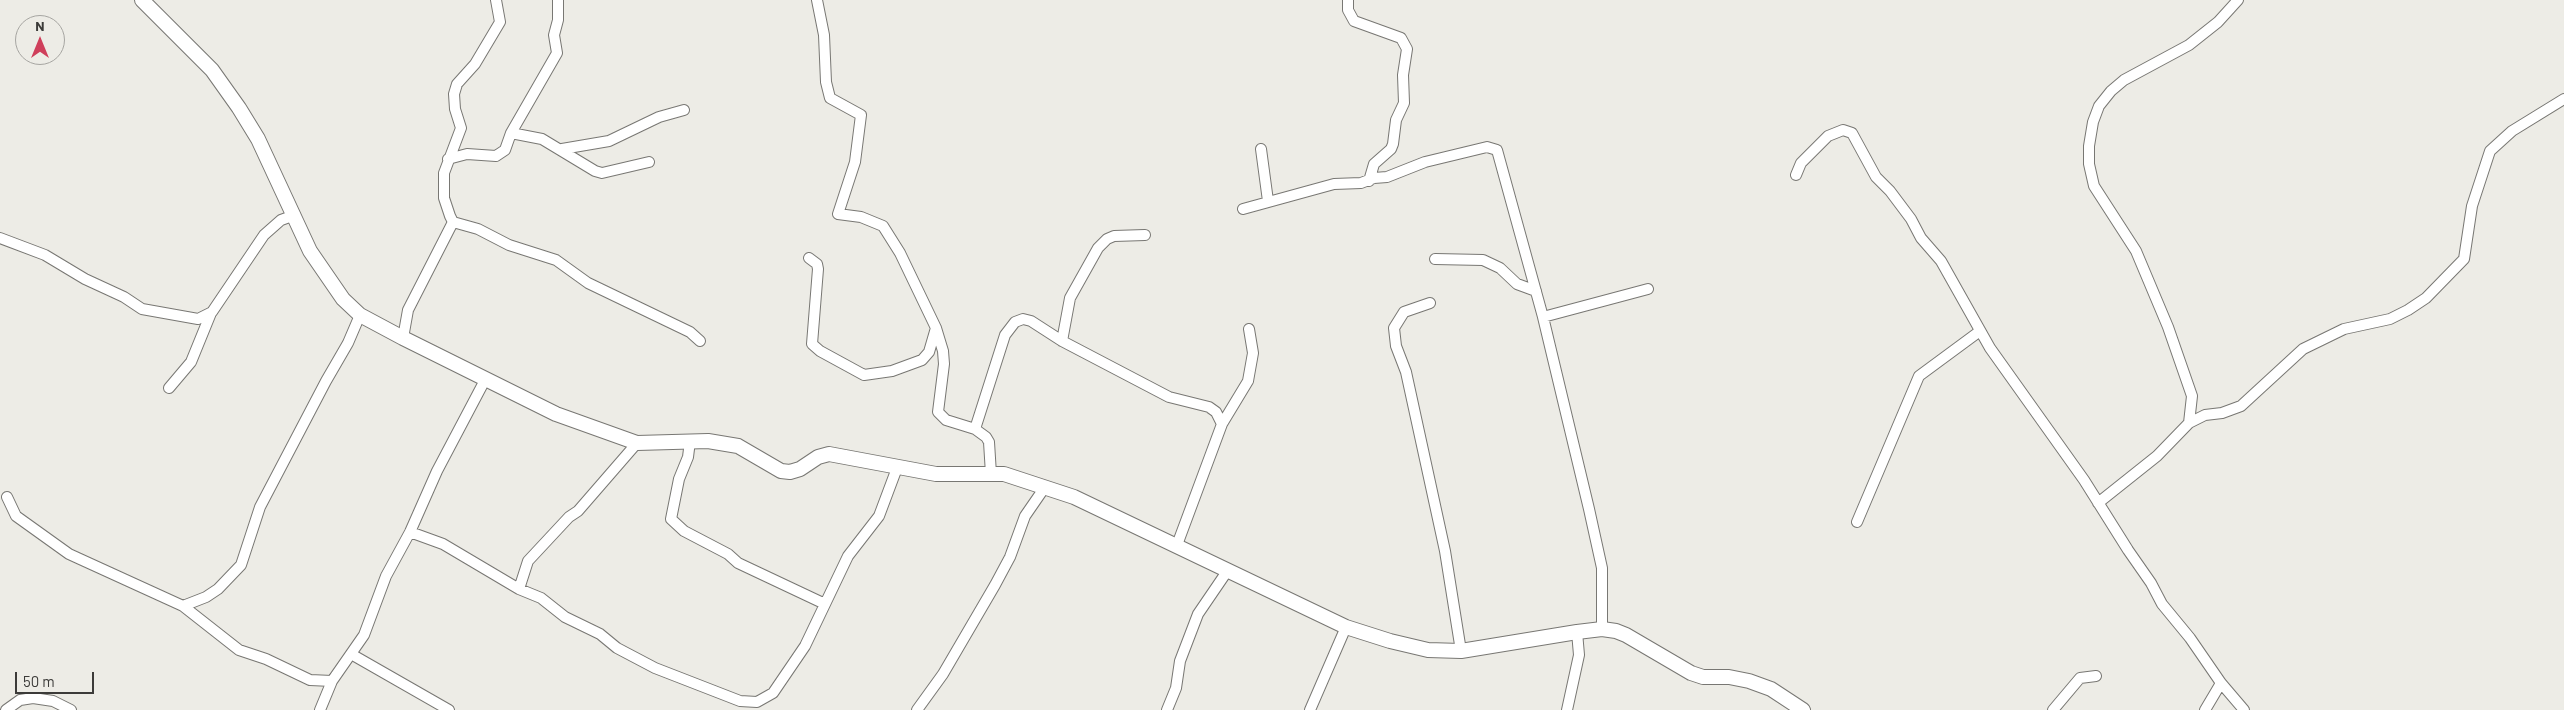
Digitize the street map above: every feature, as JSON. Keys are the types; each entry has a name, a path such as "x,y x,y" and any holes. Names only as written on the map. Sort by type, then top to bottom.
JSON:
{"street":[{"path":"142,0 212,70 234,100 258,139 295,215 310,252 343,299 360,314 403,338 556,414 637,443 708,441 738,446 781,471 800,469 818,457 829,454 936,474 1004,474 1074,497 1346,627 1390,641 1428,650 1461,651 1602,629 1626,635 1691,673 1702,677 1729,677 1749,681 1771,689 1803,710"},
{"path":"403,338 408,310 453,222 444,198 444,173 462,128 455,109 454,94 457,84 475,64 500,22 496,0"},
{"path":"448,159 467,154 492,157 500,155 505,150 511,132 557,52 554,35 559,13 558,0"},
{"path":"817,0 824,35 826,82 830,98 861,115 855,162 838,214 861,218 883,226 916,282 923,304 936,328 944,351 938,412 954,424 975,429 989,442 990,474"},
{"path":"1348,0 1348,10 1354,21 1401,38 1407,48 1403,75 1404,103 1396,120 1393,144 1391,149 1374,164 1369,181"},
{"path":"2210,415 2192,396 2168,327 2136,251 2094,186 2089,164 2089,146 2093,122 2099,106 2111,91 2124,80 2189,45 2218,22 2238,0"},
{"path":"2098,503 2156,456 2189,423 2240,406 2303,349 2344,329 2390,318 2408,310 2426,298 2464,259 2472,206 2490,151 2512,131 2564,99"},
{"path":"561,149 603,143 659,117 684,110"},
{"path":"1796,175 1801,162 1828,136 1843,130 1852,133 1876,177 1890,191 1911,219 1922,238 1941,261 1980,331 2152,583 2162,604 2190,638 2221,683 2244,710"},
{"path":"511,132 538,137 595,171 602,173 649,162"},
{"path":"1242,209 1334,184 1357,184 1369,181 1396,174 1425,162 1487,147 1497,150 1543,317 1602,568 1602,629"},
{"path":"1260,149 1268,201"},
{"path":"169,388 191,362 212,312 264,235 281,220 295,215"},
{"path":"453,222 478,229 522,250 556,260 583,279 690,332 700,341"},
{"path":"1062,342 1070,298 1098,248 1107,238 1114,236 1145,235"},
{"path":"0,238 45,255 85,279 124,297 142,309 187,318 205,317 212,312"},
{"path":"809,258 817,264 818,269 812,344 820,351 864,375 905,368 922,360 929,352 936,328"},
{"path":"1435,259 1483,260 1500,268 1517,284 1536,291"},
{"path":"1543,317 1648,289"},
{"path":"1430,304 1404,312 1394,328 1396,346 1406,372 1444,541 1461,651"},
{"path":"183,606 206,597 218,589 241,565 260,507 326,380 348,343 360,314"},
{"path":"975,429 1009,327 1015,322 1031,321 1062,342 1169,397 1209,407 1216,412 1222,424"},
{"path":"1177,545 1222,424 1248,381 1253,353 1249,329"},
{"path":"1858,522 1919,376 1980,331"},
{"path":"320,710 332,680 364,635 386,576 410,532 437,471 485,380"},
{"path":"2189,423 2192,396"},
{"path":"690,442 688,456 678,479 671,519 684,531 728,554 738,563 824,604"},
{"path":"519,589 528,561 569,517 578,511 637,443"},
{"path":"410,532 443,544 519,589 540,598 565,618 600,634 617,648 655,668 710,690 750,703 763,701 773,693 805,646 848,556 879,516 897,468"},
{"path":"918,710 943,674 995,584 1010,557 1025,516 1045,487"},
{"path":"7,497 16,516 69,554 183,606 239,650 266,659 310,680 332,680"},
{"path":"1167,710 1176,688 1180,661 1195,621 1204,604 1228,570"},
{"path":"1310,710 1346,627"},
{"path":"1567,710 1579,655 1577,632"},
{"path":"351,654 450,710"},
{"path":"2053,710 2077,681 2085,676 2096,676"},
{"path":"2205,710 2221,683"},
{"path":"6,710 20,700 33,698 52,701 71,710"}]}
